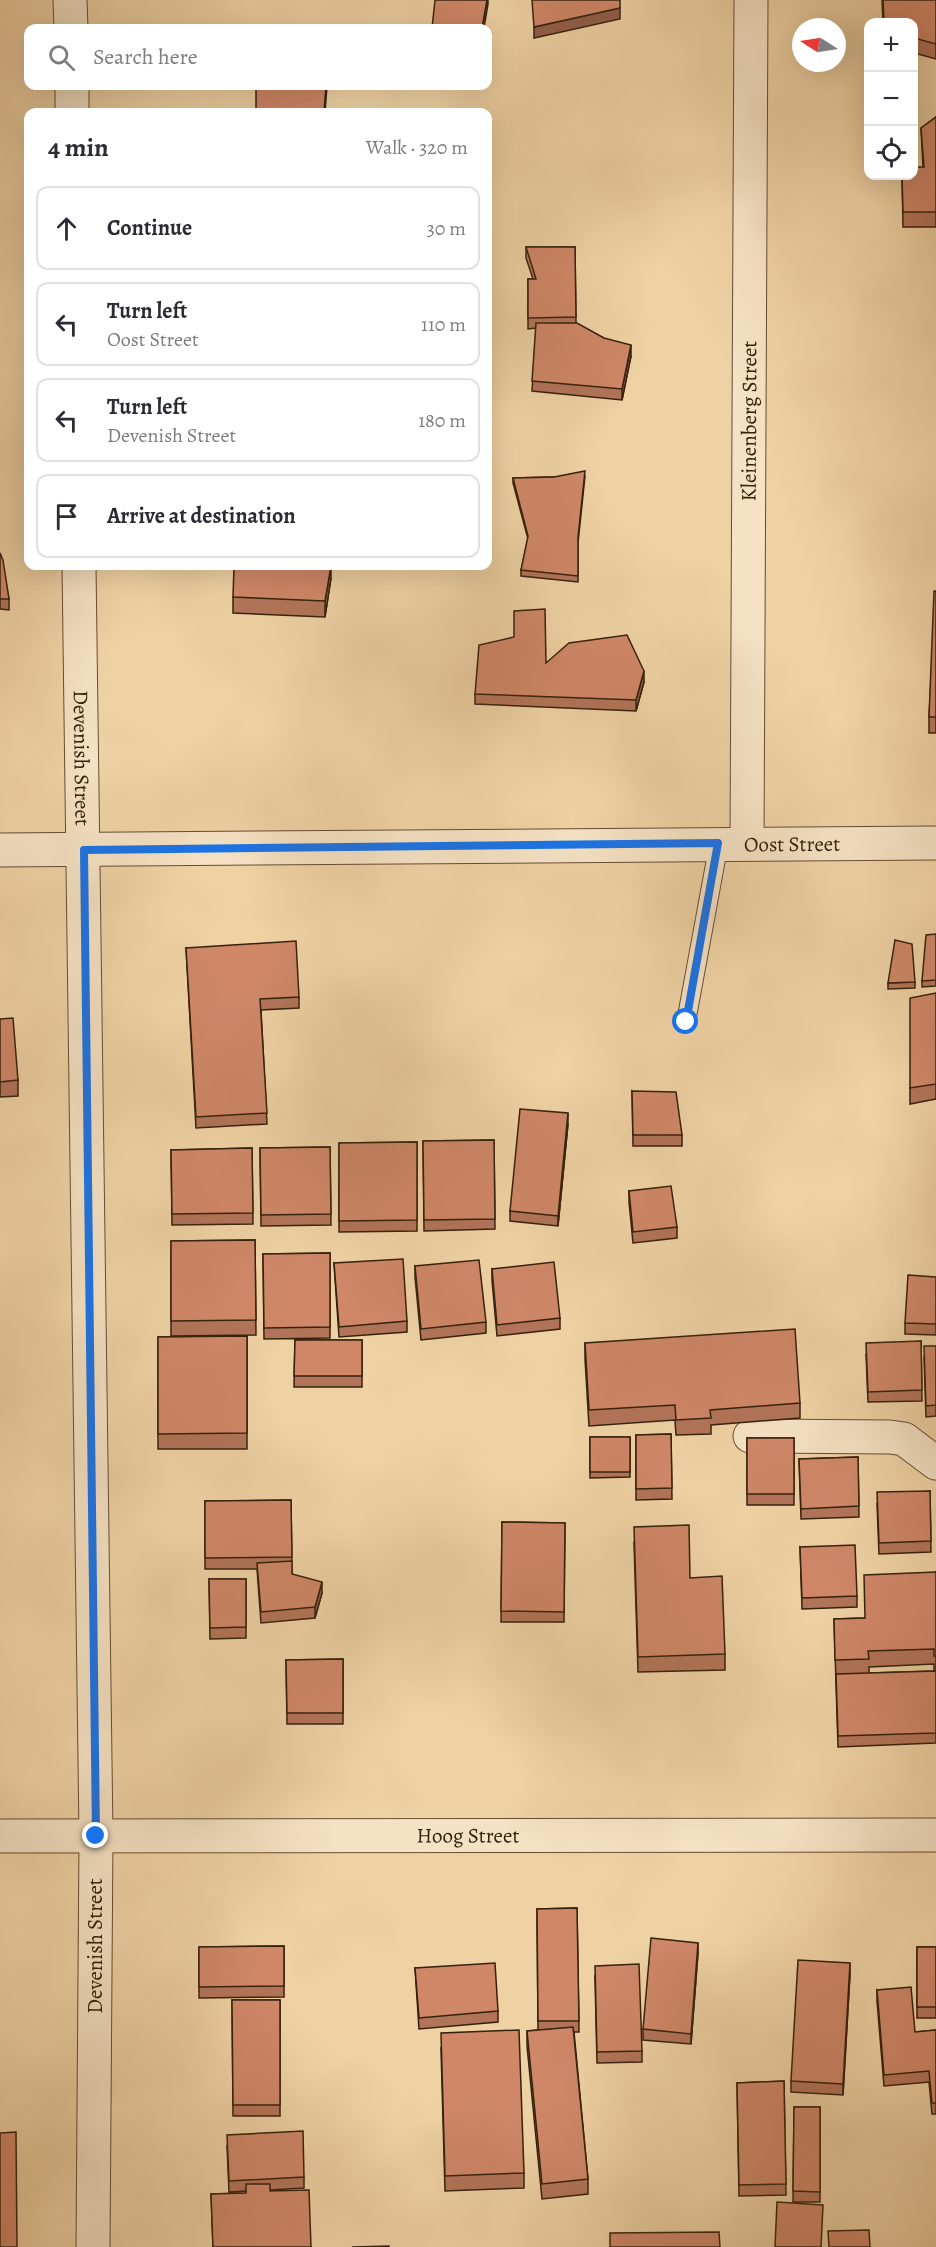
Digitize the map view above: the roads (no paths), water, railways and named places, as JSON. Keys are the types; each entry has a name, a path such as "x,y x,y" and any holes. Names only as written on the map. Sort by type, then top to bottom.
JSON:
{"street":[{"path":"70,0 71,24"},
{"name":"Kleinenberg Street","path":"733,843 751,0"},
{"path":"72,90 72,108"},
{"name":"Devenish Street","path":"79,570 96,1836 93,2247"},
{"name":"Oost Street","path":"0,850 936,843"},
{"path":"750,1436 904,1439 936,1463"},
{"name":"Hoog Street","path":"0,1836 936,1835"}],"lane":[{"path":"686,1022 733,843"}]}
